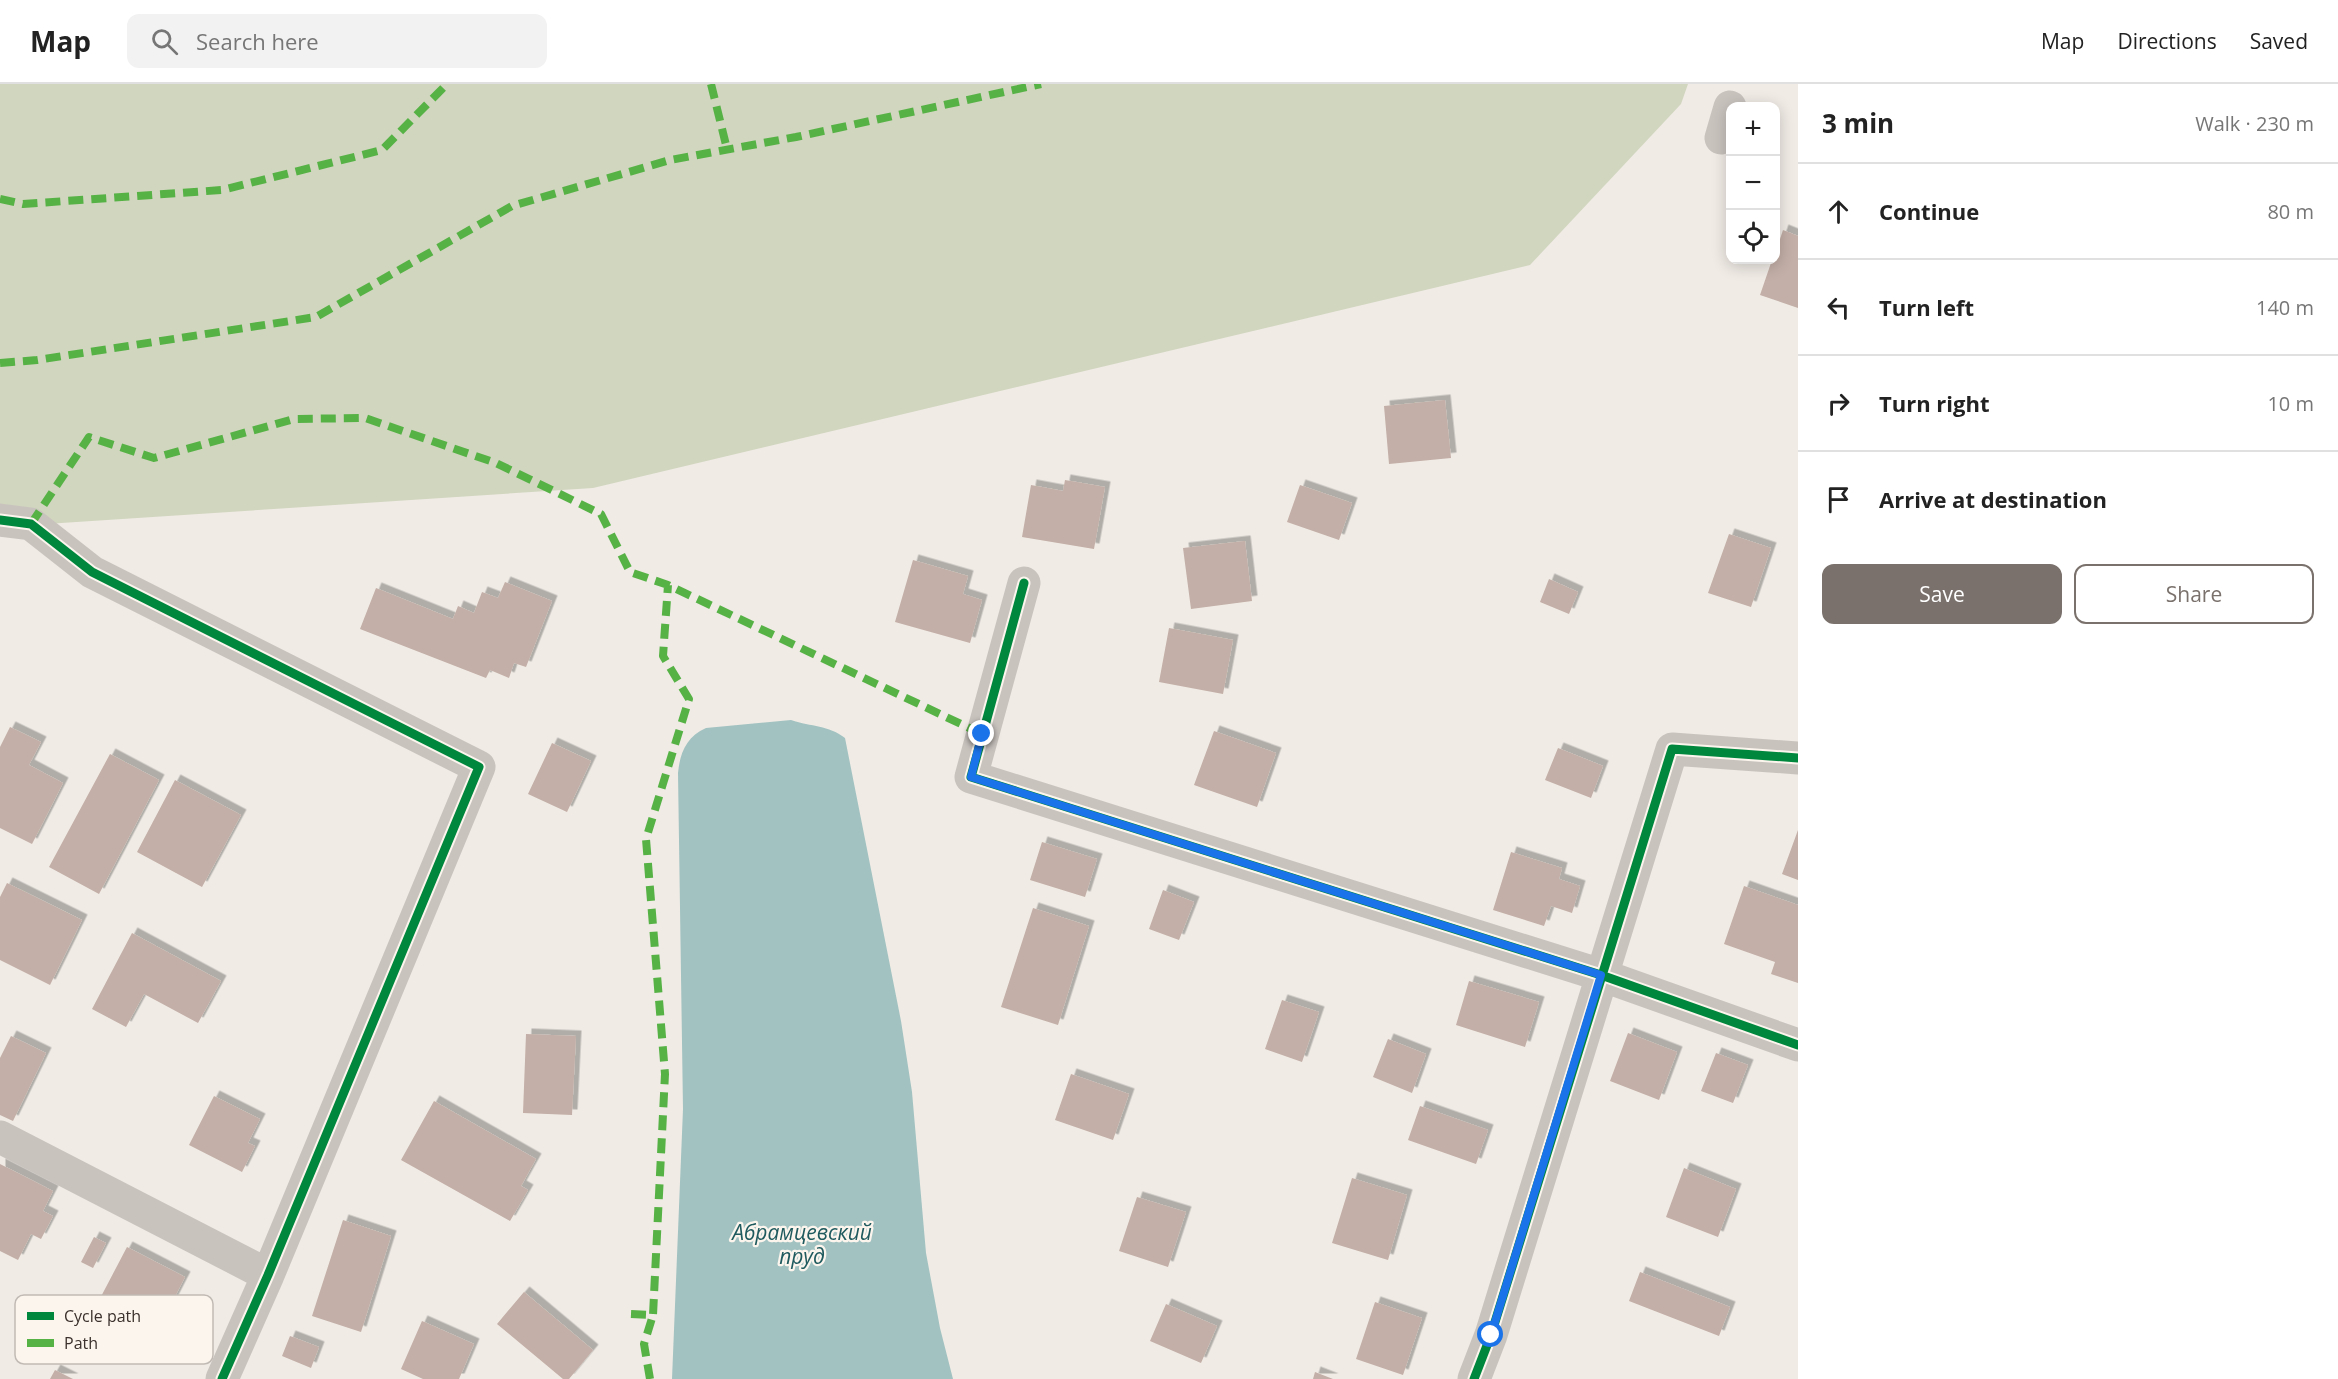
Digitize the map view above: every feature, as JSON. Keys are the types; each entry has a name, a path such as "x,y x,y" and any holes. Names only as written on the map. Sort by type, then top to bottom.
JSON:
{"street":[{"path":"1732,102 1737,84"},
{"path":"1721,138 1726,122"},
{"path":"0,520 31,524 92,572 478,766 268,1275 222,1379"},
{"path":"1024,583 971,777 1601,975 1798,1045"},
{"path":"1474,1379 1491,1335 1672,749 1798,758"},
{"path":"0,1137 268,1275"}],"green space":[{"path":"0,84 1688,84 1681,104 1530,265 593,488 0,527"}],"water":[{"name":"Абрамцевский пруд","path":"791,720 826,728 845,738 901,1021 912,1092 926,1253 940,1328 953,1379 672,1379 683,1109 679,766 685,746 693,736 706,728"}],"building":[{"path":"1783,230 1798,236 1798,308 1760,295 1771,264 1780,264 1780,239"},
{"path":"1445,400 1451,458 1389,464 1384,406"},
{"path":"1065,480 1105,487 1094,549 1022,537 1031,485 1063,491"},
{"path":"1300,485 1352,503 1339,540 1287,522"},
{"path":"1729,534 1771,548 1751,607 1708,593"},
{"path":"1245,541 1252,601 1191,609 1183,548"},
{"path":"913,560 968,576 963,594 982,600 970,643 895,622"},
{"path":"1549,579 1578,592 1569,614 1540,602"},
{"path":"505,582 552,601 526,667 514,663 509,678 490,670 486,678 360,629 376,588 453,619 458,606 474,613 482,592 498,598"},
{"path":"1169,628 1233,640 1223,694 1159,682"},
{"path":"10,727 41,742 29,765 63,783 32,844 0,828 0,747"},
{"path":"1214,731 1276,753 1257,807 1194,785"},
{"path":"552,743 591,761 567,812 528,794"},
{"path":"1558,748 1603,766 1591,798 1545,780"},
{"path":"110,754 159,780 99,894 49,867"},
{"path":"175,780 241,815 202,887 137,852"},
{"path":"1798,830 1798,880 1782,874"},
{"path":"1042,842 1097,859 1085,897 1030,880"},
{"path":"1511,852 1562,868 1559,879 1580,886 1572,913 1551,906 1544,926 1493,910"},
{"path":"7,883 82,920 50,985 0,960 0,897"},
{"path":"1744,886 1798,905 1798,983 1771,974 1775,962 1724,944"},
{"path":"1163,890 1194,902 1179,940 1149,929"},
{"path":"1033,908 1089,926 1058,1025 1001,1007"},
{"path":"132,933 221,981 198,1023 144,994 126,1027 92,1009"},
{"path":"1469,981 1539,1002 1525,1047 1456,1025"},
{"path":"1282,1000 1319,1012 1302,1062 1265,1049"},
{"path":"1628,1033 1677,1052 1659,1100 1610,1081"},
{"path":"526,1034 576,1036 572,1115 523,1113"},
{"path":"11,1036 46,1053 13,1121 0,1115 0,1058"},
{"path":"1388,1039 1426,1054 1412,1093 1373,1077"},
{"path":"1716,1053 1748,1065 1733,1103 1701,1091"},
{"path":"1071,1074 1129,1094 1113,1140 1055,1120"},
{"path":"214,1096 260,1119 248,1143 255,1146 242,1172 189,1145"},
{"path":"434,1101 536,1159 521,1186 528,1190 510,1221 401,1160"},
{"path":"1420,1106 1488,1130 1476,1164 1408,1140"},
{"path":"0,1164 53,1191 43,1211 53,1216 41,1239 31,1234 18,1260 0,1251"},
{"path":"1684,1168 1736,1189 1718,1237 1666,1217"},
{"path":"1352,1178 1407,1195 1388,1260 1332,1243"},
{"path":"1137,1197 1186,1212 1168,1267 1119,1251"},
{"path":"343,1220 391,1236 361,1332 312,1316"},
{"path":"94,1237 106,1243 93,1268 81,1262"},
{"path":"127,1247 185,1277 176,1295 102,1295"},
{"path":"1640,1272 1730,1307 1719,1336 1629,1301"},
{"path":"524,1292 593,1350 569,1379 563,1379 497,1324"},
{"path":"1375,1302 1422,1318 1403,1375 1356,1359"},
{"path":"1166,1304 1217,1326 1201,1363 1150,1341"},
{"path":"422,1321 474,1344 459,1379 423,1379 401,1369"},
{"path":"290,1336 319,1347 311,1368 282,1356"},
{"path":"55,1370 73,1379 50,1379"},
{"path":"1315,1372 1333,1379 1313,1379"}],"marked path":[{"path":"0,199 23,204 222,190 382,150 447,84"},
{"path":"711,84 727,149"},
{"path":"0,363 37,360 316,317 512,206 670,160 796,137 1041,84"},
{"path":"31,524 89,437 154,458 294,419 365,418 496,463 601,514 630,572 668,585 982,734"},
{"path":"631,1314 653,1315 665,1074 646,839 689,699 663,656 668,585"},
{"path":"650,1379 644,1344 653,1315"}],"cycle path":[{"path":"0,520 31,524 92,572 479,767 268,1275 222,1379"},
{"path":"1024,583 971,777 1601,975 1798,1045"},
{"path":"1474,1379 1491,1335 1672,749 1798,758"}],"route":[{"path":"982,734 971,777 1601,975 1491,1335"}]}
